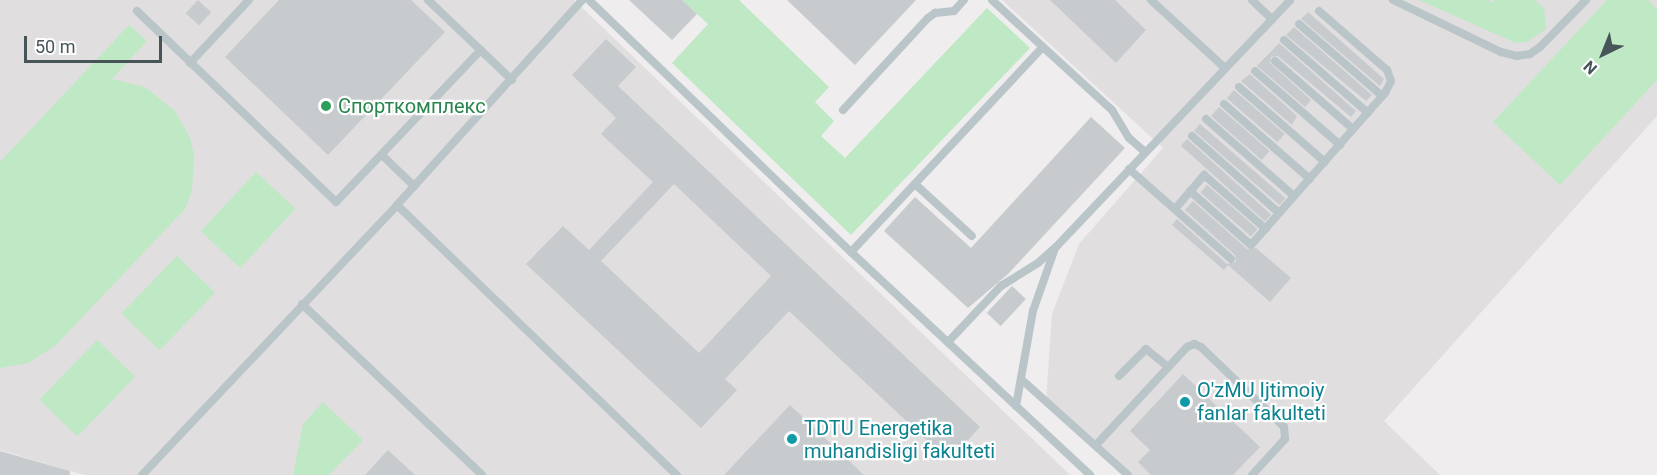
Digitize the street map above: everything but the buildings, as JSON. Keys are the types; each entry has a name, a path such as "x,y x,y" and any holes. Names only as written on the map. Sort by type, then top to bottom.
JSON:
{"lane":[{"path":"190,63 249,0"},
{"path":"428,0 512,80"},
{"path":"142,475 397,205 582,0"},
{"path":"589,0 851,252 1090,475"},
{"path":"843,110 928,18 935,13 954,11 964,0"},
{"path":"992,0 1112,110 1129,138 1145,152"},
{"path":"1151,0 1225,68"},
{"path":"1252,0 1272,19"},
{"path":"948,342 1000,286 1038,263 1056,247 1290,0"},
{"path":"1393,0 1501,52 1517,56 1530,54 1540,47 1586,0"},
{"path":"137,11 333,201 340,200 481,50"},
{"path":"1190,191 1251,245 1382,96 1391,81 1387,70 1319,11"},
{"path":"1299,24 1382,96"},
{"path":"1284,40 1368,113"},
{"path":"851,252 1043,47"},
{"path":"1275,61 1353,129"},
{"path":"1255,71 1340,145"},
{"path":"1239,87 1324,162"},
{"path":"1224,104 1310,179"},
{"path":"1206,119 1294,196"},
{"path":"1192,136 1280,213"},
{"path":"382,155 414,186"},
{"path":"1129,169 1232,259"},
{"path":"1175,209 1204,175 1266,229"},
{"path":"915,184 972,236"},
{"path":"397,205 677,475"},
{"path":"1016,406 1033,311 1056,247"},
{"path":"302,304 482,475"},
{"path":"1096,445 1186,347 1198,345 1284,427 1285,439 1252,475"},
{"path":"1119,376 1146,349 1167,368"},
{"path":"1021,379 1128,475"}],"shaded area":[{"path":"0,0 574,0 1070,475 84,475 0,450"},
{"path":"1002,0 1657,0 1657,116 1384,421 1440,475 1123,475 1046,402 1052,314 1079,244 1163,148"}],"green space":[{"path":"682,0 739,0 829,87 815,102 834,121 821,136 845,158 987,8 1030,48 851,235 672,63 708,24"},
{"path":"1419,0 1489,0 1492,3 1495,0 1535,0 1544,8 1546,29 1527,42 1516,43"},
{"path":"1607,0 1648,0 1657,9 1657,80 1560,185 1493,122"},
{"path":"129,25 147,41 112,79 145,87 175,111 190,138 194,155 192,191 185,209 55,346 28,363 0,368 0,162"},
{"path":"256,172 295,209 240,268 201,231"},
{"path":"177,256 215,293 160,350 121,314"},
{"path":"97,340 135,377 77,437 39,400"},
{"path":"323,402 363,440 329,475 293,475 303,424"}],"place":[{"name":"Спорткомплекс","path":"326,106"},
{"name":"O'zMU Ijtimoiy fanlar fakulteti","path":"1185,402"},
{"name":"TDTU Energetika muhandisligi fakulteti","path":"792,439"}]}
